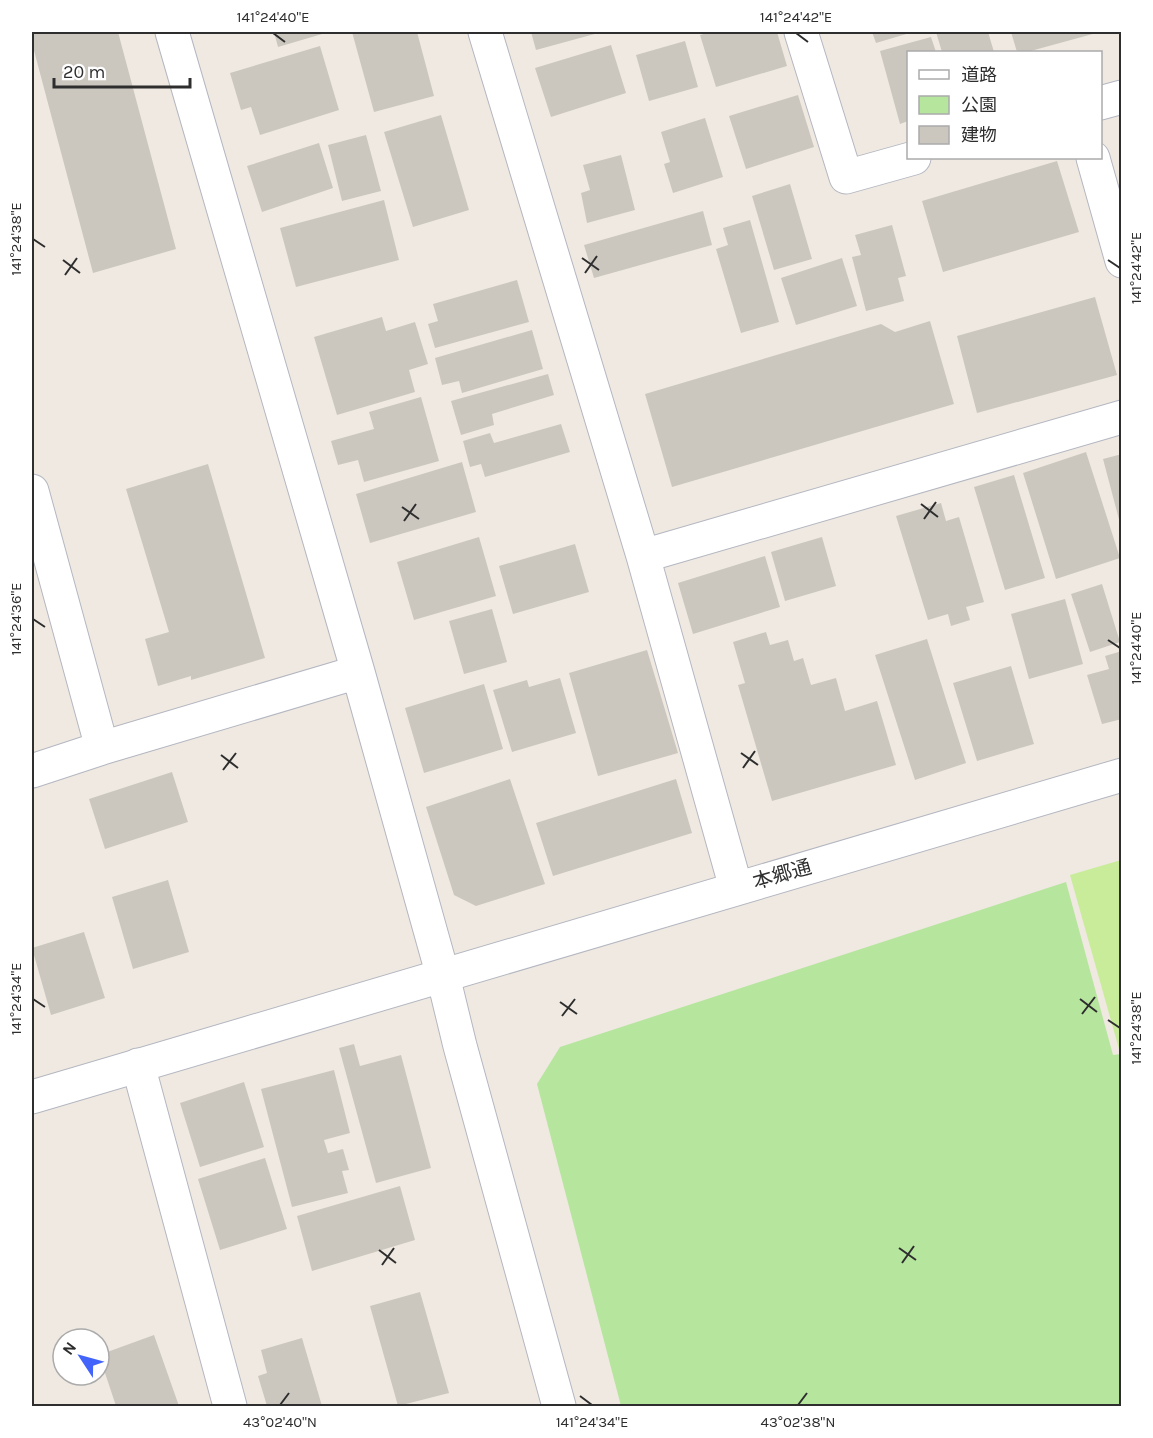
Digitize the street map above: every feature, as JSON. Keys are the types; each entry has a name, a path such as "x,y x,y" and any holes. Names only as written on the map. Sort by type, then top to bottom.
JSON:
{"street":[{"path":"172,32 358,672 559,1407"},
{"path":"485,32 643,556 736,888"},
{"path":"801,32 846,177 910,159"},
{"path":"1102,103 1122,97"},
{"path":"1093,159 1122,261"},
{"path":"643,556 1122,417"},
{"path":"32,491 102,748"},
{"path":"32,771 358,672"},
{"name":"本郷通","path":"32,1097 1122,775"},
{"path":"138,1065 230,1407"}],"green space":[{"path":"1122,860 1121,1056 1070,875"},
{"path":"1066,882 1113,1055 1121,1054 1121,1406 621,1406 537,1084 560,1047"}],"building":[{"path":"32,32 118,32 176,249 93,273 32,43"},
{"path":"274,32 329,32 278,47"},
{"path":"352,32 417,32 434,96 374,112"},
{"path":"531,32 602,32 536,50"},
{"path":"710,32 777,32 787,66 716,87 700,35"},
{"path":"872,32 913,32 876,43"},
{"path":"936,32 988,32 994,51 942,51"},
{"path":"1011,32 1100,32 1031,51 1017,51"},
{"path":"931,37 936,51 907,51 907,121 900,124 880,51"},
{"path":"685,41 698,87 649,101 636,55"},
{"path":"611,45 626,93 551,117 535,68"},
{"path":"320,46 339,110 260,135 251,107 241,110 230,73"},
{"path":"798,95 814,147 746,169 729,116"},
{"path":"441,115 469,210 413,227 384,132"},
{"path":"705,118 723,177 673,193 664,164 670,162 661,132"},
{"path":"366,135 381,191 342,201 328,145"},
{"path":"319,143 333,188 262,212 247,166"},
{"path":"621,155 635,210 587,223 581,193 590,190 583,165"},
{"path":"1057,161 1079,232 943,272 922,201"},
{"path":"790,184 812,259 774,270 752,196"},
{"path":"384,200 399,260 296,287 280,228"},
{"path":"703,211 712,245 594,278 584,245"},
{"path":"750,220 779,322 741,333 716,249 728,245 723,228"},
{"path":"892,225 906,276 898,278 904,301 866,311 852,257 861,255 855,235"},
{"path":"842,258 857,306 796,325 781,278"},
{"path":"517,280 529,322 435,348 428,324 438,321 433,304"},
{"path":"1095,297 1117,375 977,413 957,336"},
{"path":"382,317 386,331 415,322 428,364 409,370 415,392 337,415 314,337"},
{"path":"930,321 954,404 672,487 645,394 881,324 895,332"},
{"path":"532,330 543,369 462,393 459,381 442,385 435,358"},
{"path":"548,374 554,395 492,414 494,425 461,435 451,401"},
{"path":"421,397 439,461 364,482 358,460 338,465 331,441 374,429 369,412"},
{"path":"561,424 570,452 485,477 481,464 470,467 463,441 490,433 494,443"},
{"path":"1086,452 1120,558 1056,579 1023,473"},
{"path":"1122,454 1122,526 1121,527 1103,459"},
{"path":"462,462 476,512 370,543 356,494"},
{"path":"208,464 265,658 191,680 191,676 158,686 145,639 169,632 126,489"},
{"path":"1014,475 1045,578 1005,590 974,487"},
{"path":"941,503 946,521 959,517 984,602 966,607 970,620 951,626 948,614 928,620 896,516"},
{"path":"479,537 496,596 414,620 397,562"},
{"path":"822,537 836,586 785,601 771,552"},
{"path":"575,544 589,592 513,614 499,566"},
{"path":"765,556 780,607 693,634 678,583"},
{"path":"1102,584 1120,642 1090,652 1071,594"},
{"path":"1065,599 1083,664 1029,679 1011,614"},
{"path":"492,609 507,662 464,674 449,621"},
{"path":"766,632 770,645 788,640 794,661 803,658 811,685 836,678 845,711 877,701 896,765 772,801 738,685 745,683 733,642"},
{"path":"927,639 966,763 915,780 875,655"},
{"path":"647,650 678,753 598,776 569,673"},
{"path":"1122,651 1122,719 1102,724 1087,675 1109,669 1105,656"},
{"path":"1011,666 1034,744 977,761 953,683"},
{"path":"560,678 576,733 512,752 493,690 527,680 529,687"},
{"path":"484,684 503,749 424,773 405,708"},
{"path":"172,772 188,822 105,849 89,799"},
{"path":"510,779 545,884 476,906 454,895 426,807"},
{"path":"676,779 692,833 553,876 536,823"},
{"path":"168,880 189,952 133,969 112,897"},
{"path":"84,932 105,998 51,1015 32,948"},
{"path":"354,1044 360,1066 401,1055 431,1168 376,1183 339,1048"},
{"path":"334,1070 350,1133 324,1140 328,1153 343,1149 349,1170 342,1171 348,1193 292,1207 261,1089"},
{"path":"244,1082 264,1147 200,1167 180,1103"},
{"path":"265,1158 287,1229 220,1250 198,1179"},
{"path":"400,1186 415,1240 312,1271 297,1216"},
{"path":"420,1292 449,1393 398,1406 370,1306"},
{"path":"154,1335 179,1406 116,1406 110,1387 111,1351"},
{"path":"302,1338 322,1406 267,1406 258,1376 267,1373 261,1350"}]}
